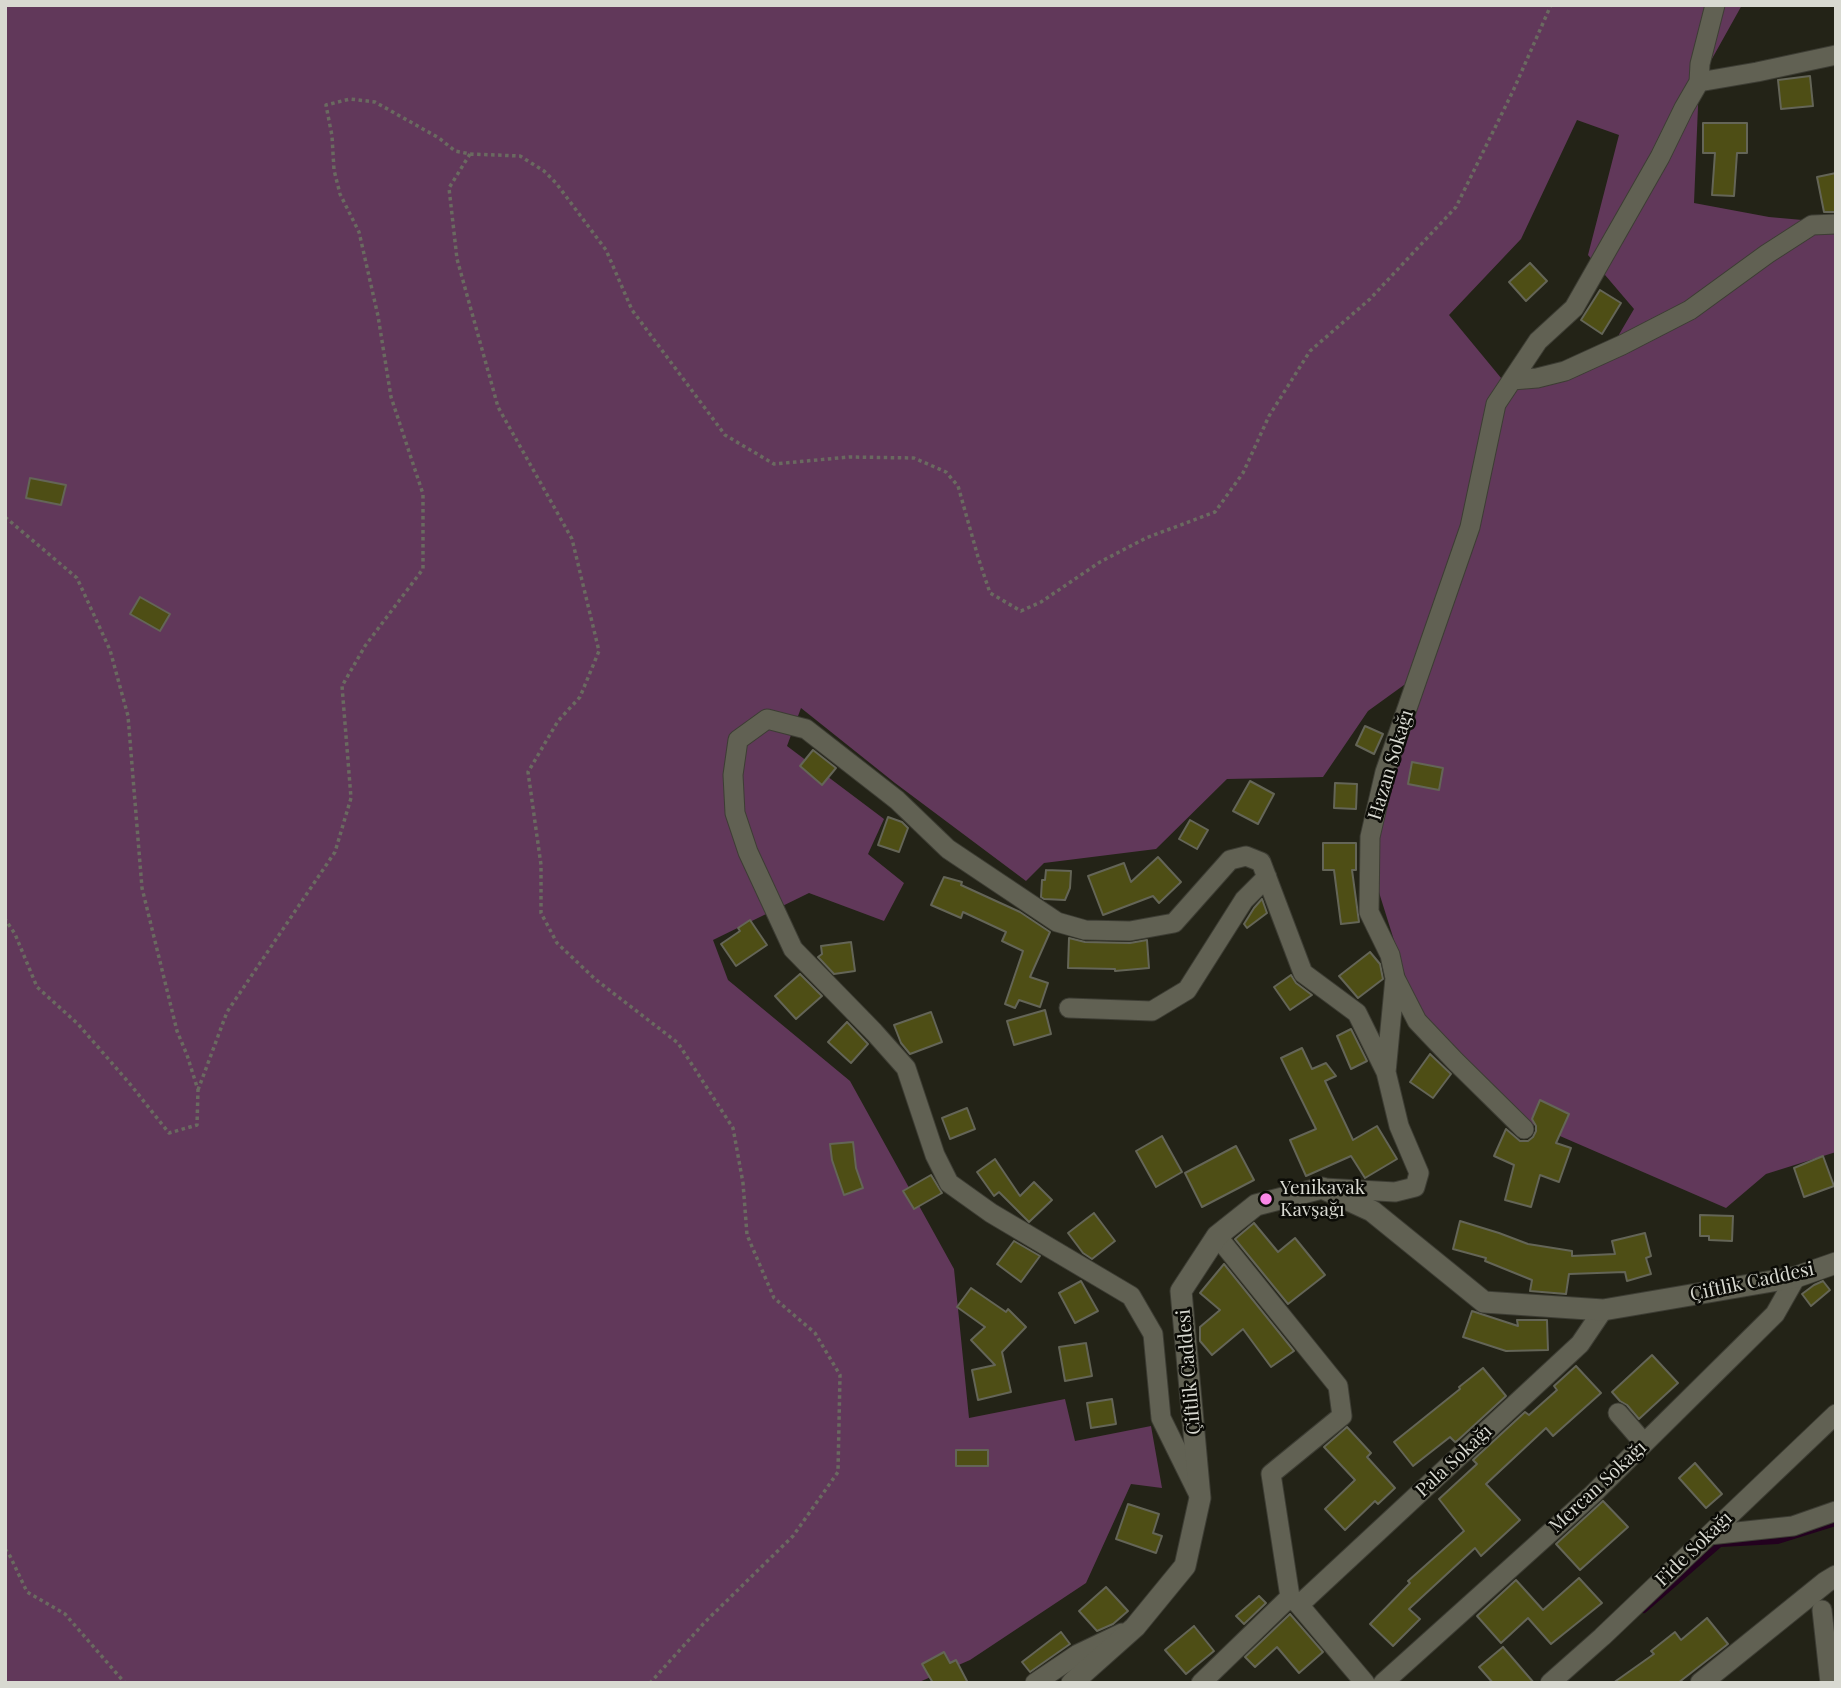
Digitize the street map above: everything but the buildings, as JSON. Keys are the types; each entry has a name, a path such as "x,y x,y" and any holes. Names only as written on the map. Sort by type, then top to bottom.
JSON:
{"street":[{"path":"1716,5 1700,64 1699,82 1836,55"},
{"name":"Hazan Sokağı","path":"1322,1188 1395,1192 1415,1187 1419,1173 1399,1126 1387,1072 1395,978 1390,955 1369,912 1370,837 1385,772 1470,527 1496,404 1538,341 1574,308 1660,157 1699,82"},
{"path":"1512,380 1537,378 1565,371 1622,345 1689,310 1812,225 1836,224"},
{"path":"1200,1497 1161,1418 1153,1334 1131,1296 991,1213 949,1183 935,1155 906,1068 793,949 748,852 735,813 733,775 738,740 768,719 806,729 897,800 948,849 1057,922 1085,930 1130,931 1174,923 1230,860 1246,856 1261,862 1303,973 1356,1013 1387,1072"},
{"path":"1069,1008 1152,1011 1187,990 1244,900 1267,877"},
{"path":"1395,978 1417,1021 1524,1129"},
{"name":"Çiftlik Caddesi","path":"1072,1683 1135,1627 1185,1566 1200,1497 1181,1292 1217,1236 1256,1205 1322,1188 1372,1210 1483,1302 1603,1310 1796,1277 1836,1263"},
{"path":"1217,1236 1338,1386 1342,1416 1271,1474 1294,1601 1365,1683"},
{"name":"Mercan Sokağı","path":"1383,1683 1594,1494 1775,1314 1796,1277"},
{"name":"Pala Sokağı","path":"1201,1683 1580,1344 1603,1310"},
{"path":"1618,1413 1644,1443"},
{"name":"Fide Sokağı","path":"1550,1683 1602,1637 1836,1414"},
{"path":"1709,1535 1793,1526 1836,1511"},
{"path":"1701,1683 1836,1576"},
{"path":"1795,1608 1829,1605 1830,1683"},
{"path":"1035,1683 1078,1654 1135,1627"}],"path":[{"path":"5,919 15,934 37,987 78,1024 169,1133 197,1125 198,1090 227,1012 335,852 352,798 342,686 365,646 423,569 423,494 391,397 378,316 359,232 340,194 334,170 332,136 326,105 350,99 375,102 439,138 455,151 520,156 544,171 606,250 632,310 725,435 774,464 849,457 914,458 946,472 958,486 990,593 1021,611 1041,602 1100,562 1146,538 1215,512 1243,473 1269,416 1310,351 1370,299 1456,207 1513,91 1550,5"},
{"path":"470,153 449,188 457,259 498,407 572,540 599,651 580,697 558,721 528,772 541,865 541,913 557,943 595,979 678,1043 733,1128 743,1183 747,1236 774,1298 815,1333 839,1375 838,1472 793,1536 705,1622 650,1683"},
{"path":"5,517 77,579 110,650 128,716 142,888 177,1031 198,1090"},
{"path":"5,1549 27,1592 65,1614 125,1683"}],"shaded area":[{"path":"5,5 1742,5 1699,82 1694,203 1769,217 1836,223 1836,1152 1766,1174 1726,1208 1493,1107 1413,1001 1372,870 1391,763 1415,707 1404,685 1368,711 1323,777 1227,779 1156,849 1044,863 1026,881 895,783 801,708 787,746 884,819 868,854 904,883 884,921 809,893 713,940 728,980 850,1081 954,1269 969,1418 1065,1399 1075,1441 1151,1426 1162,1488 1131,1484 1086,1583 970,1660 917,1683 5,1683","holes":["1577,120 1619,135 1588,255 1634,309 1607,355 1511,390 1449,315 1521,239"]}],"waterway":[{"path":"1644,1610 1720,1544 1778,1541 1836,1523"}],"place":[{"name":"Yenikavak Kavşağı","path":"1266,1199"}]}
